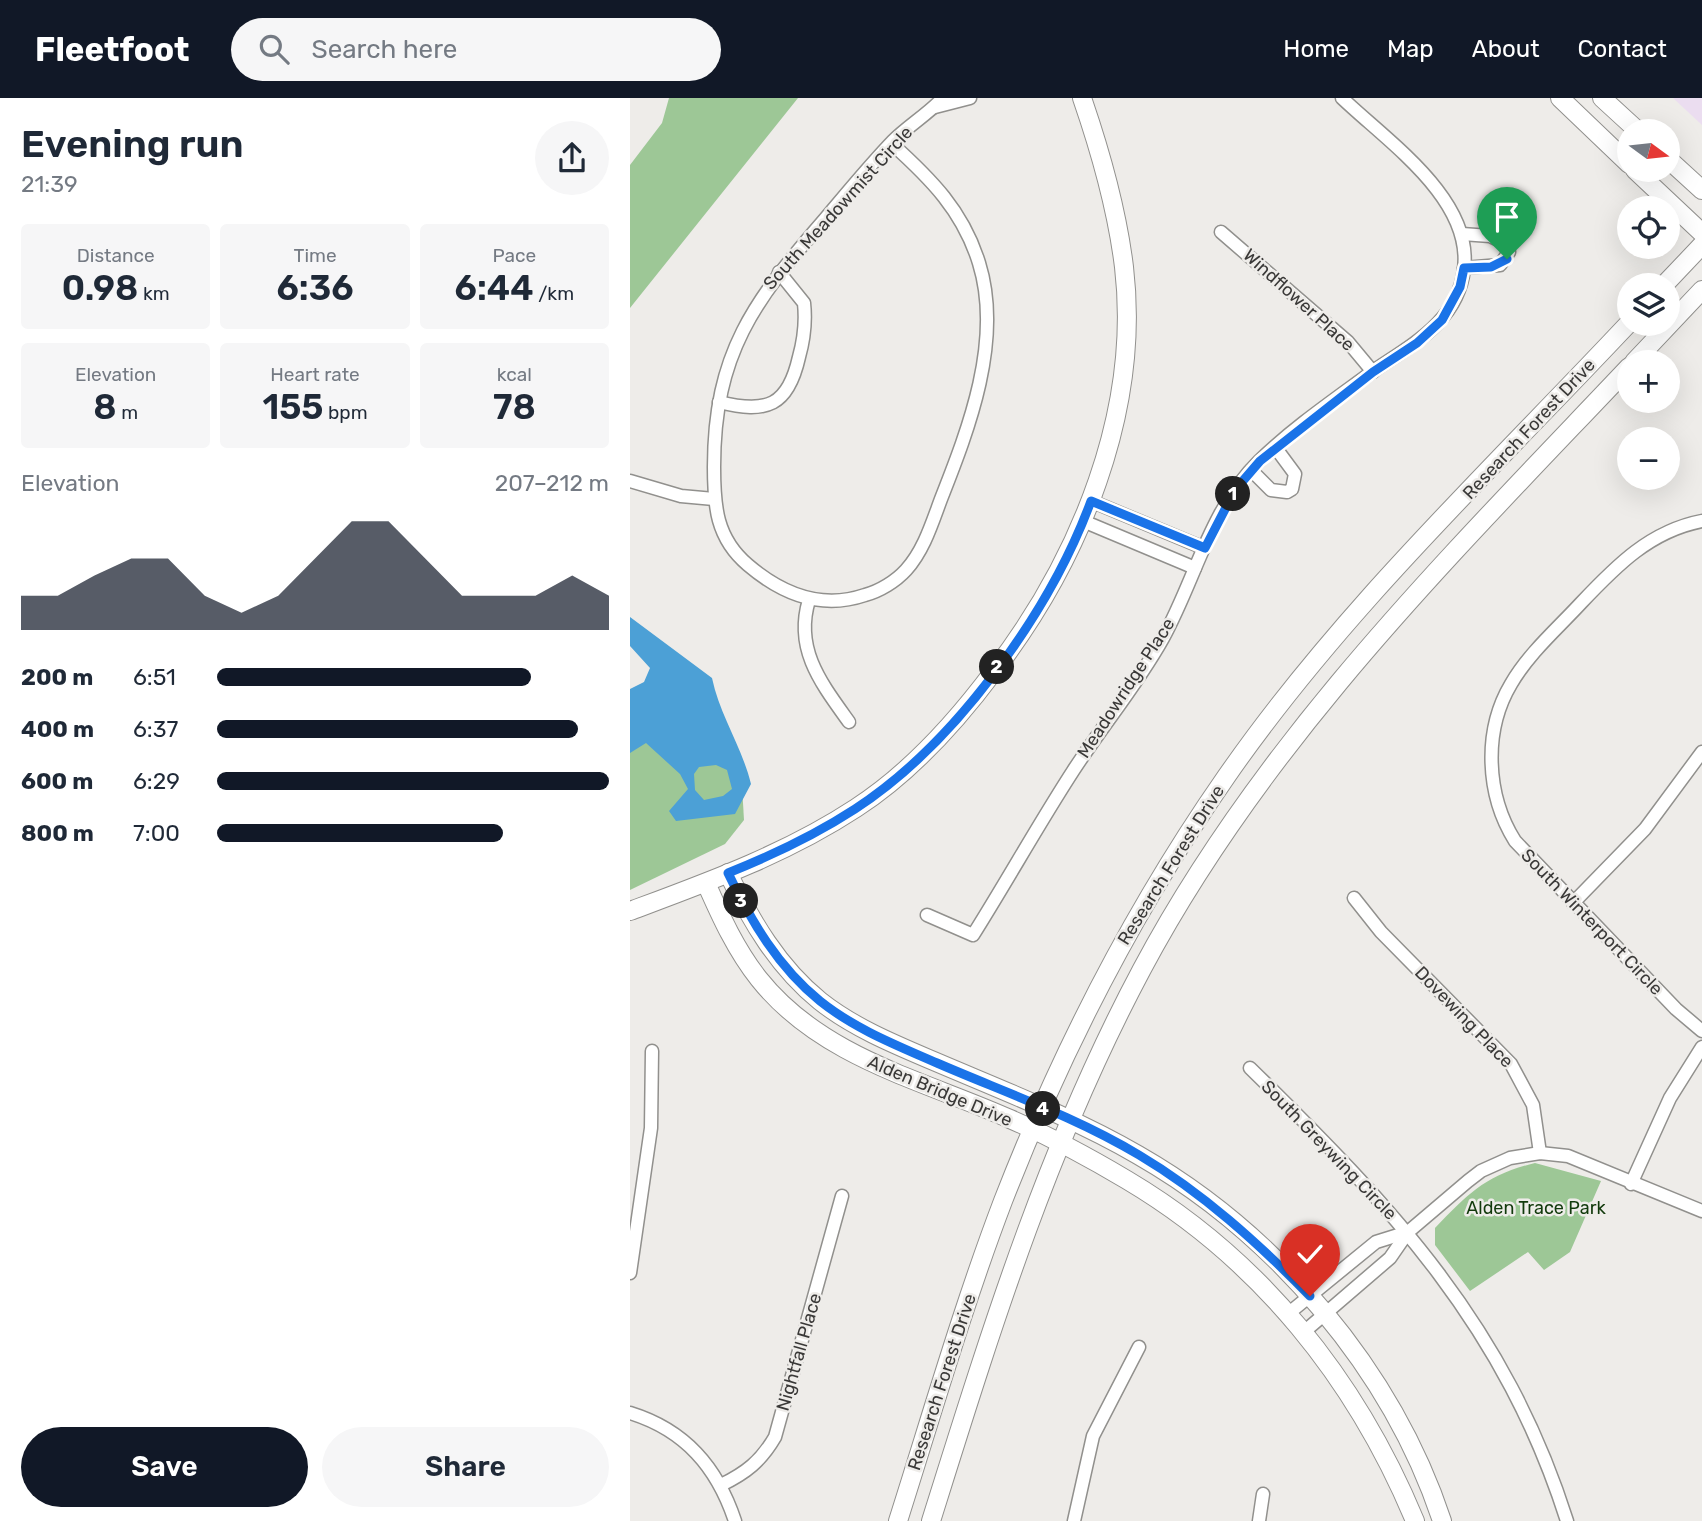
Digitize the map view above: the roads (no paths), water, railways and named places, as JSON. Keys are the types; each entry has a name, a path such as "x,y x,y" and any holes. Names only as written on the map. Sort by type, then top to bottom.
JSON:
{"main road":[{"path":"630,911 706,883 811,836 857,808 911,765 976,696 1051,589 1091,501 1103,465 1118,394 1125,337 1125,294 1113,207 1082,98"},
{"path":"1560,98 1617,153"},
{"path":"1602,98 1625,119"},
{"path":"1680,170 1702,190"},
{"path":"1648,182 1702,233"},
{"path":"1675,273 1702,245"},
{"path":"1645,350 1702,290"},
{"name":"Research Forest Drive","path":"898,1521 979,1266 1032,1130 1070,1043 1129,930 1168,864 1273,714 1361,608 1617,336"},
{"name":"Research Forest Drive","path":"931,1521 1009,1276 1058,1144 1143,966 1251,795 1331,690 1377,636 1617,380"},
{"name":"Alden Bridge Drive","path":"728,873 749,917 781,961 818,999 838,1014 884,1040 1138,1154 1189,1188 1270,1255 1310,1296 1361,1363 1403,1432 1443,1521"},
{"name":"Alden Bridge Drive","path":"706,883 744,958 760,981 802,1021 847,1051 876,1066 1032,1130 1126,1179 1175,1210 1217,1244 1289,1313 1338,1376 1378,1442 1415,1521"}],"street":[{"name":"South Meadowmist Circle","path":"809,600 792,595 735,554 726,541 714,499 715,433 722,386 743,329 761,295 779,272 891,143 939,103 970,98"},
{"path":"1342,98 1448,200 1462,234 1464,269 1500,265 1509,253 1507,244 1499,238 1462,234"},
{"path":"849,722 810,660 803,619 809,600 836,600 865,595 906,570 926,538 956,462 980,376 986,341 986,304 974,250 948,198 891,143"},
{"name":"Windflower Place","path":"1222,232 1348,342 1373,372"},
{"name":"Meadowridge Place","path":"927,915 973,935 1032,834 1163,639 1235,490 1275,447 1373,372 1417,343 1442,320 1460,287 1464,269"},
{"path":"719,402 749,408 767,407 786,395 793,382 803,339 804,303 779,272"},
{"path":"1251,470 1271,490 1287,492 1292,489 1295,474 1275,447"},
{"path":"630,481 681,496 714,499"},
{"path":"1091,501 1205,548"},
{"path":"1083,520 1195,568"},
{"name":"South Winterport Circle","path":"1702,521 1678,528 1643,545 1615,567 1535,652 1503,699 1492,748 1493,781 1500,813 1524,854 1676,1009 1702,1031"},
{"path":"1573,903 1645,829 1702,752"},
{"name":"Dovewing Place","path":"1354,898 1381,932 1511,1064 1533,1105 1541,1153"},
{"path":"1631,1184 1670,1098 1702,1047"},
{"path":"630,1273 651,1128 652,1051"},
{"name":"South Greywing Circle","path":"1250,1068 1353,1169 1408,1232"},
{"path":"1541,1153 1568,1156 1702,1211"},
{"name":"South Greywing Circle","path":"1305,1331 1390,1258 1408,1232 1481,1171 1510,1158 1541,1153"},
{"name":"Nightfall Place","path":"721,1485 738,1477 763,1459 775,1437 842,1196"},
{"path":"1408,1232 1472,1319 1513,1390 1536,1439 1567,1521"},
{"name":"South Greywing Circle","path":"1289,1313 1376,1242 1408,1232"},
{"path":"1074,1521 1093,1436 1139,1347"},
{"path":"630,1413 657,1423 688,1442 721,1485 735,1521"},
{"path":"1259,1521 1263,1494"}],"water":[{"path":"630,617 712,678 751,784 735,814 676,821 669,811 688,789 680,774 646,743 630,753 630,689 644,682 650,668 630,646","holes":["716,765 727,770 732,789 723,796 704,800 695,790 694,774 699,767"]}],"park label":[{"name":"Alden Trace Park","path":"1536,1208"}]}
